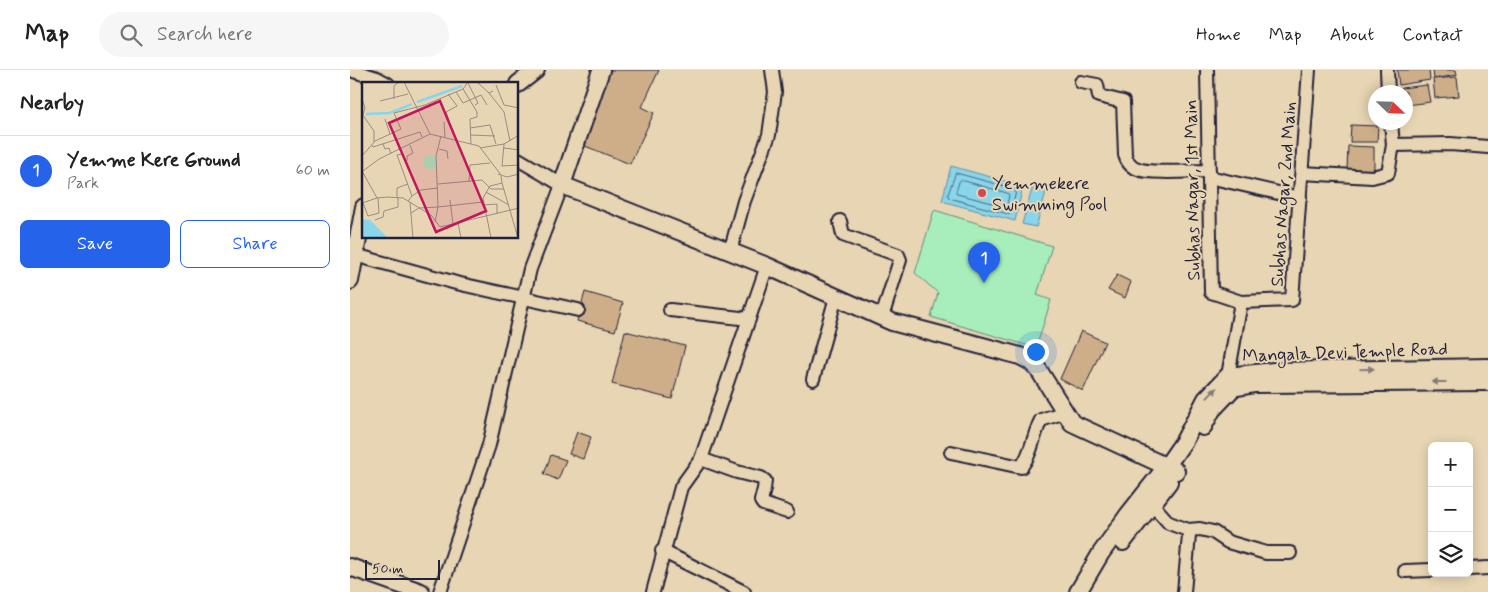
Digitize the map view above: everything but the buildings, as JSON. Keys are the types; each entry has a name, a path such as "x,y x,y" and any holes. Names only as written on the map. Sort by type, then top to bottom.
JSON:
{"street":[{"path":"350,70 384,82"},
{"path":"519,83 536,70"},
{"path":"440,592 489,445 530,269 562,185 601,70"},
{"path":"730,252 744,201 768,135 775,92 772,70"},
{"name":"Subhas Nagar, 1st Main","path":"1207,70 1211,292 1241,302"},
{"name":"Subhas Nagar, 2nd Main","path":"1241,302 1292,300 1310,70"},
{"path":"1387,70 1388,85"},
{"path":"1081,82 1097,85 1099,96 1124,102 1125,156 1132,166 1144,170 1209,174 1300,198"},
{"path":"1302,172 1372,177 1388,173 1393,145 1392,130"},
{"path":"1393,145 1450,144 1488,147"},
{"path":"519,160 562,185 767,266 892,322 1020,356 1031,362 1038,369 1072,423 1171,469"},
{"path":"350,281 362,218"},
{"path":"840,221 842,235 898,255 900,260 882,317"},
{"path":"355,255 456,283 578,310"},
{"path":"653,592 662,551 681,487 701,459 767,266"},
{"path":"813,379 836,297"},
{"path":"1231,382 1241,302"},
{"path":"670,310 749,319"},
{"name":"Mangala Devi Temple Road","path":"1090,592 1106,565 1152,504 1206,399 1231,382 1274,371 1488,368"},
{"name":"Mangala Devi Temple Road","path":"1231,382 1255,384 1279,382 1488,382"},
{"path":"951,452 1021,467 1028,458 1041,420 1066,412"},
{"path":"701,459 737,472 761,478 765,481 761,500 763,504 787,512"},
{"name":"Mangala Devi Temple Road","path":"1078,592 1101,553 1128,515 1171,469"},
{"path":"1152,504 1169,523 1188,530 1200,529 1213,532 1228,542 1266,553 1290,553"},
{"path":"1184,592 1188,530"},
{"path":"662,551 744,592"},
{"path":"350,567 412,590"},
{"path":"1473,569 1488,568"},
{"path":"1405,572 1428,570"}],"green space":[{"path":"934,210 1052,246 1037,295 1051,300 1036,348 931,317 938,293 915,273"}],"water":[{"name":"Yemmekere Swimming Pool","path":"951,166 1023,186 1015,221 942,201"},
{"name":"Yemmekere Swimming Pool","path":"1032,189 1046,192 1036,227 1022,224"}],"place":[{"name":"Yemmekere Swimming Pool","path":"982,193"},
{"name":"Yemme Kere Ground","path":"984,283"}]}
